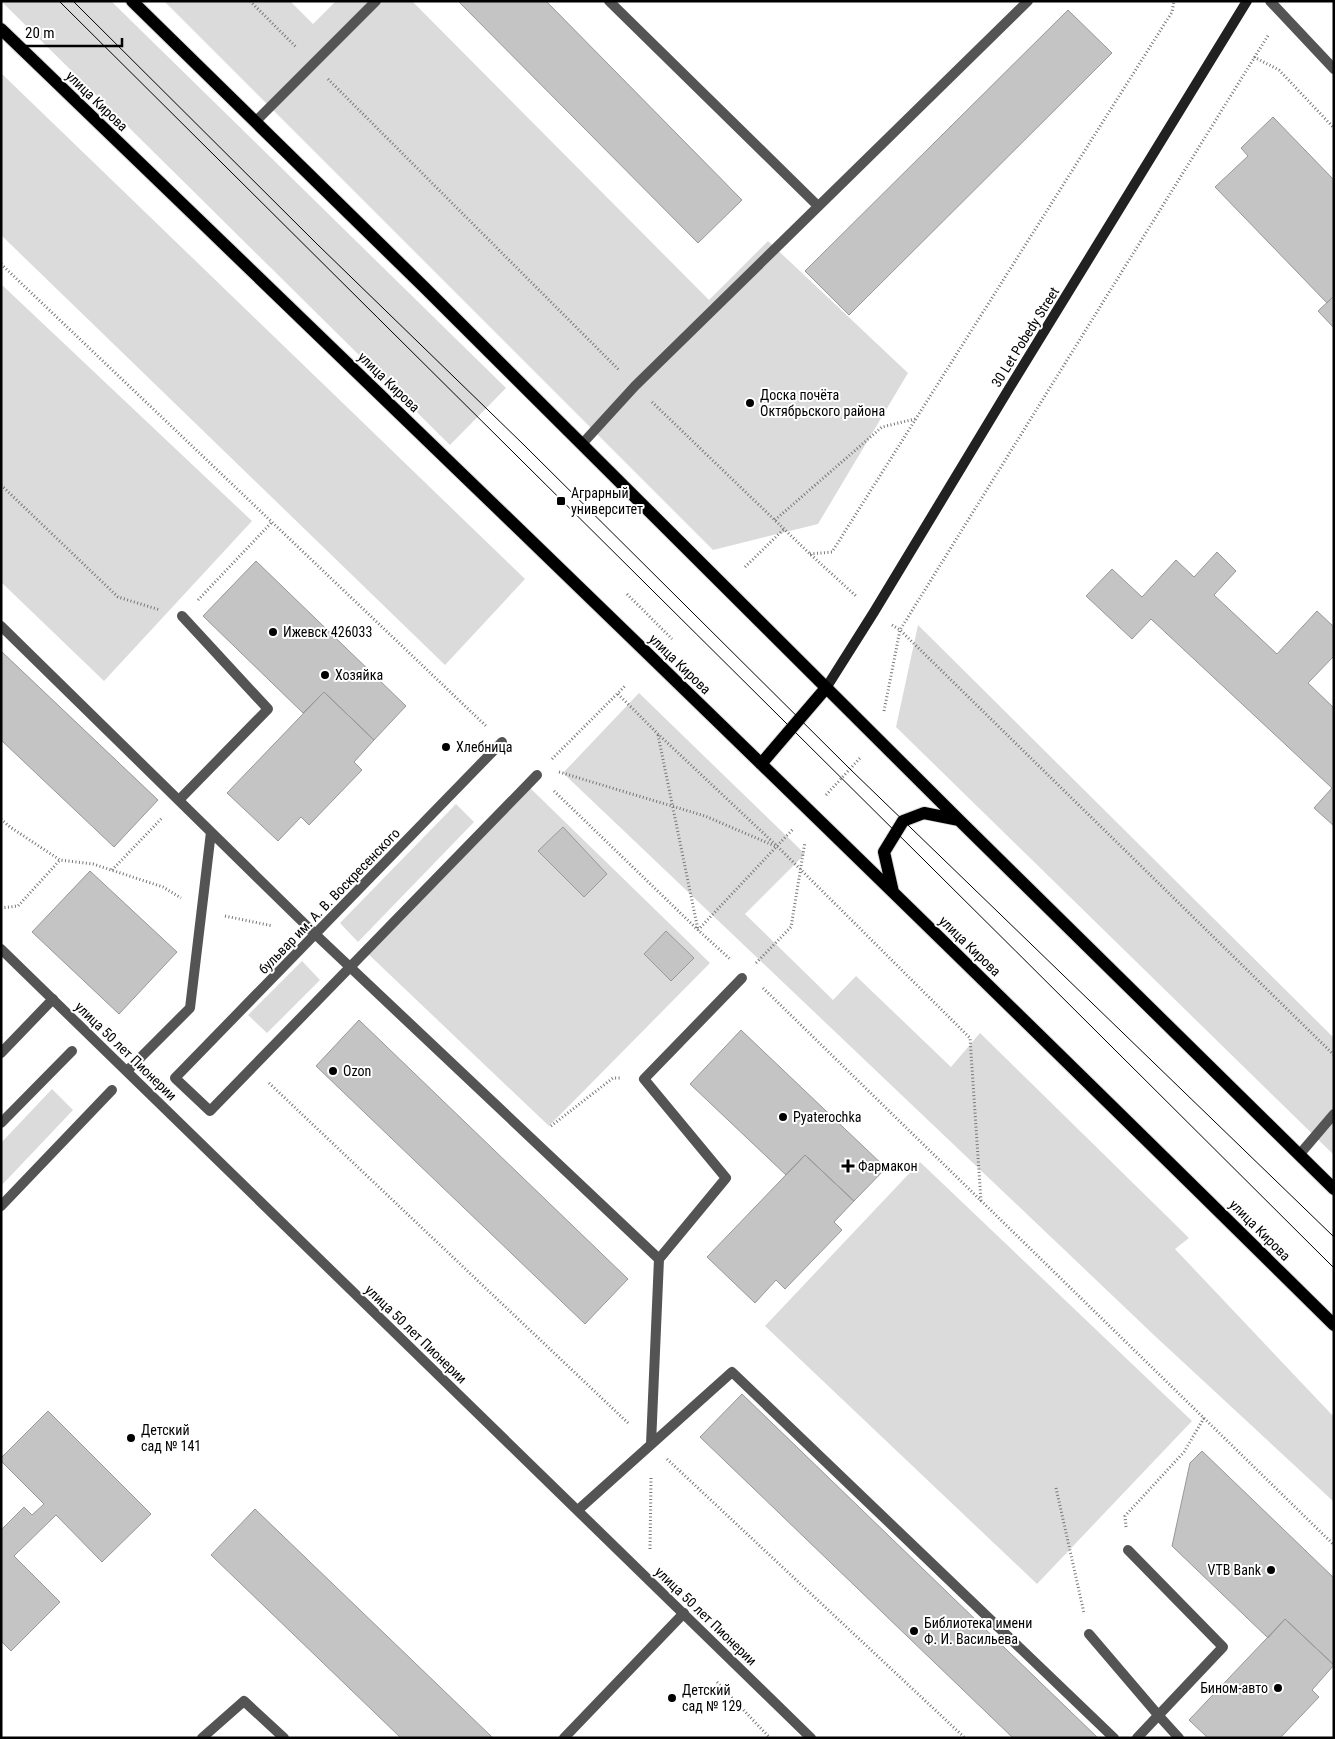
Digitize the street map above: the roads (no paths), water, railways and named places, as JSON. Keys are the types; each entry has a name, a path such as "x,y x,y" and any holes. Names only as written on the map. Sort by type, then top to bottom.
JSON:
{"main road":[{"path":"132,1 582,444 959,820 1334,1188"},
{"name":"30 Let Pobedy Street","path":"826,688 1247,1"},
{"name":"улица Кирова","path":"1,29 1100,1093 1334,1324"},
{"path":"761,764 826,688"},
{"path":"893,892 884,852 903,821 924,814 959,820"}],"street":[{"path":"255,122 376,1"},
{"path":"608,1 818,206"},
{"path":"582,444 635,386 1028,1"},
{"path":"1270,1 1334,69"},
{"path":"179,800 268,709 182,616"},
{"path":"1,626 315,934 659,1259"},
{"name":"бульвар им. А. В. Воскресенского","path":"350,966 210,1111 175,1078 502,742"},
{"path":"350,966 540,771"},
{"path":"127,1071 190,1008 211,832"},
{"name":"улица 50 лет Пионерии","path":"1,949 811,1738"},
{"path":"651,1444 659,1259 726,1178 644,1079 744,975"},
{"path":"1,1053 53,1000"},
{"path":"1,1123 72,1051"},
{"path":"1,1206 112,1090"},
{"path":"1300,1155 1334,1114"},
{"path":"578,1510 732,1372 1114,1738"},
{"path":"1128,1550 1223,1647 1137,1738"},
{"path":"564,1738 684,1613"},
{"path":"1089,1634 1179,1738"},
{"path":"202,1738 244,1701 284,1738"}],"tram line":[{"path":"59,1 1334,1268"},
{"path":"73,1 850,769 1334,1237"}],"place":[{"name":"Доска почёта Октябрьского района","path":"750,403"},
{"name":"Аграрный университет","path":"561,501"},
{"name":"Ижевск 426033","path":"273,632"},
{"name":"Хозяйка","path":"325,675"},
{"name":"Хлебница","path":"446,747"},
{"name":"Ozon","path":"333,1071"},
{"name":"Pyaterochka","path":"783,1117"},
{"name":"Фармакон","path":"848,1166"},
{"name":"Детский сад № 141","path":"131,1438"},
{"name":"VTB Bank","path":"1271,1570"},
{"name":"Библиотека имени Ф. И. Васильева","path":"914,1631"},
{"name":"Бином-авто","path":"1278,1688"},
{"name":"Детский сад № 129","path":"672,1698"}]}
